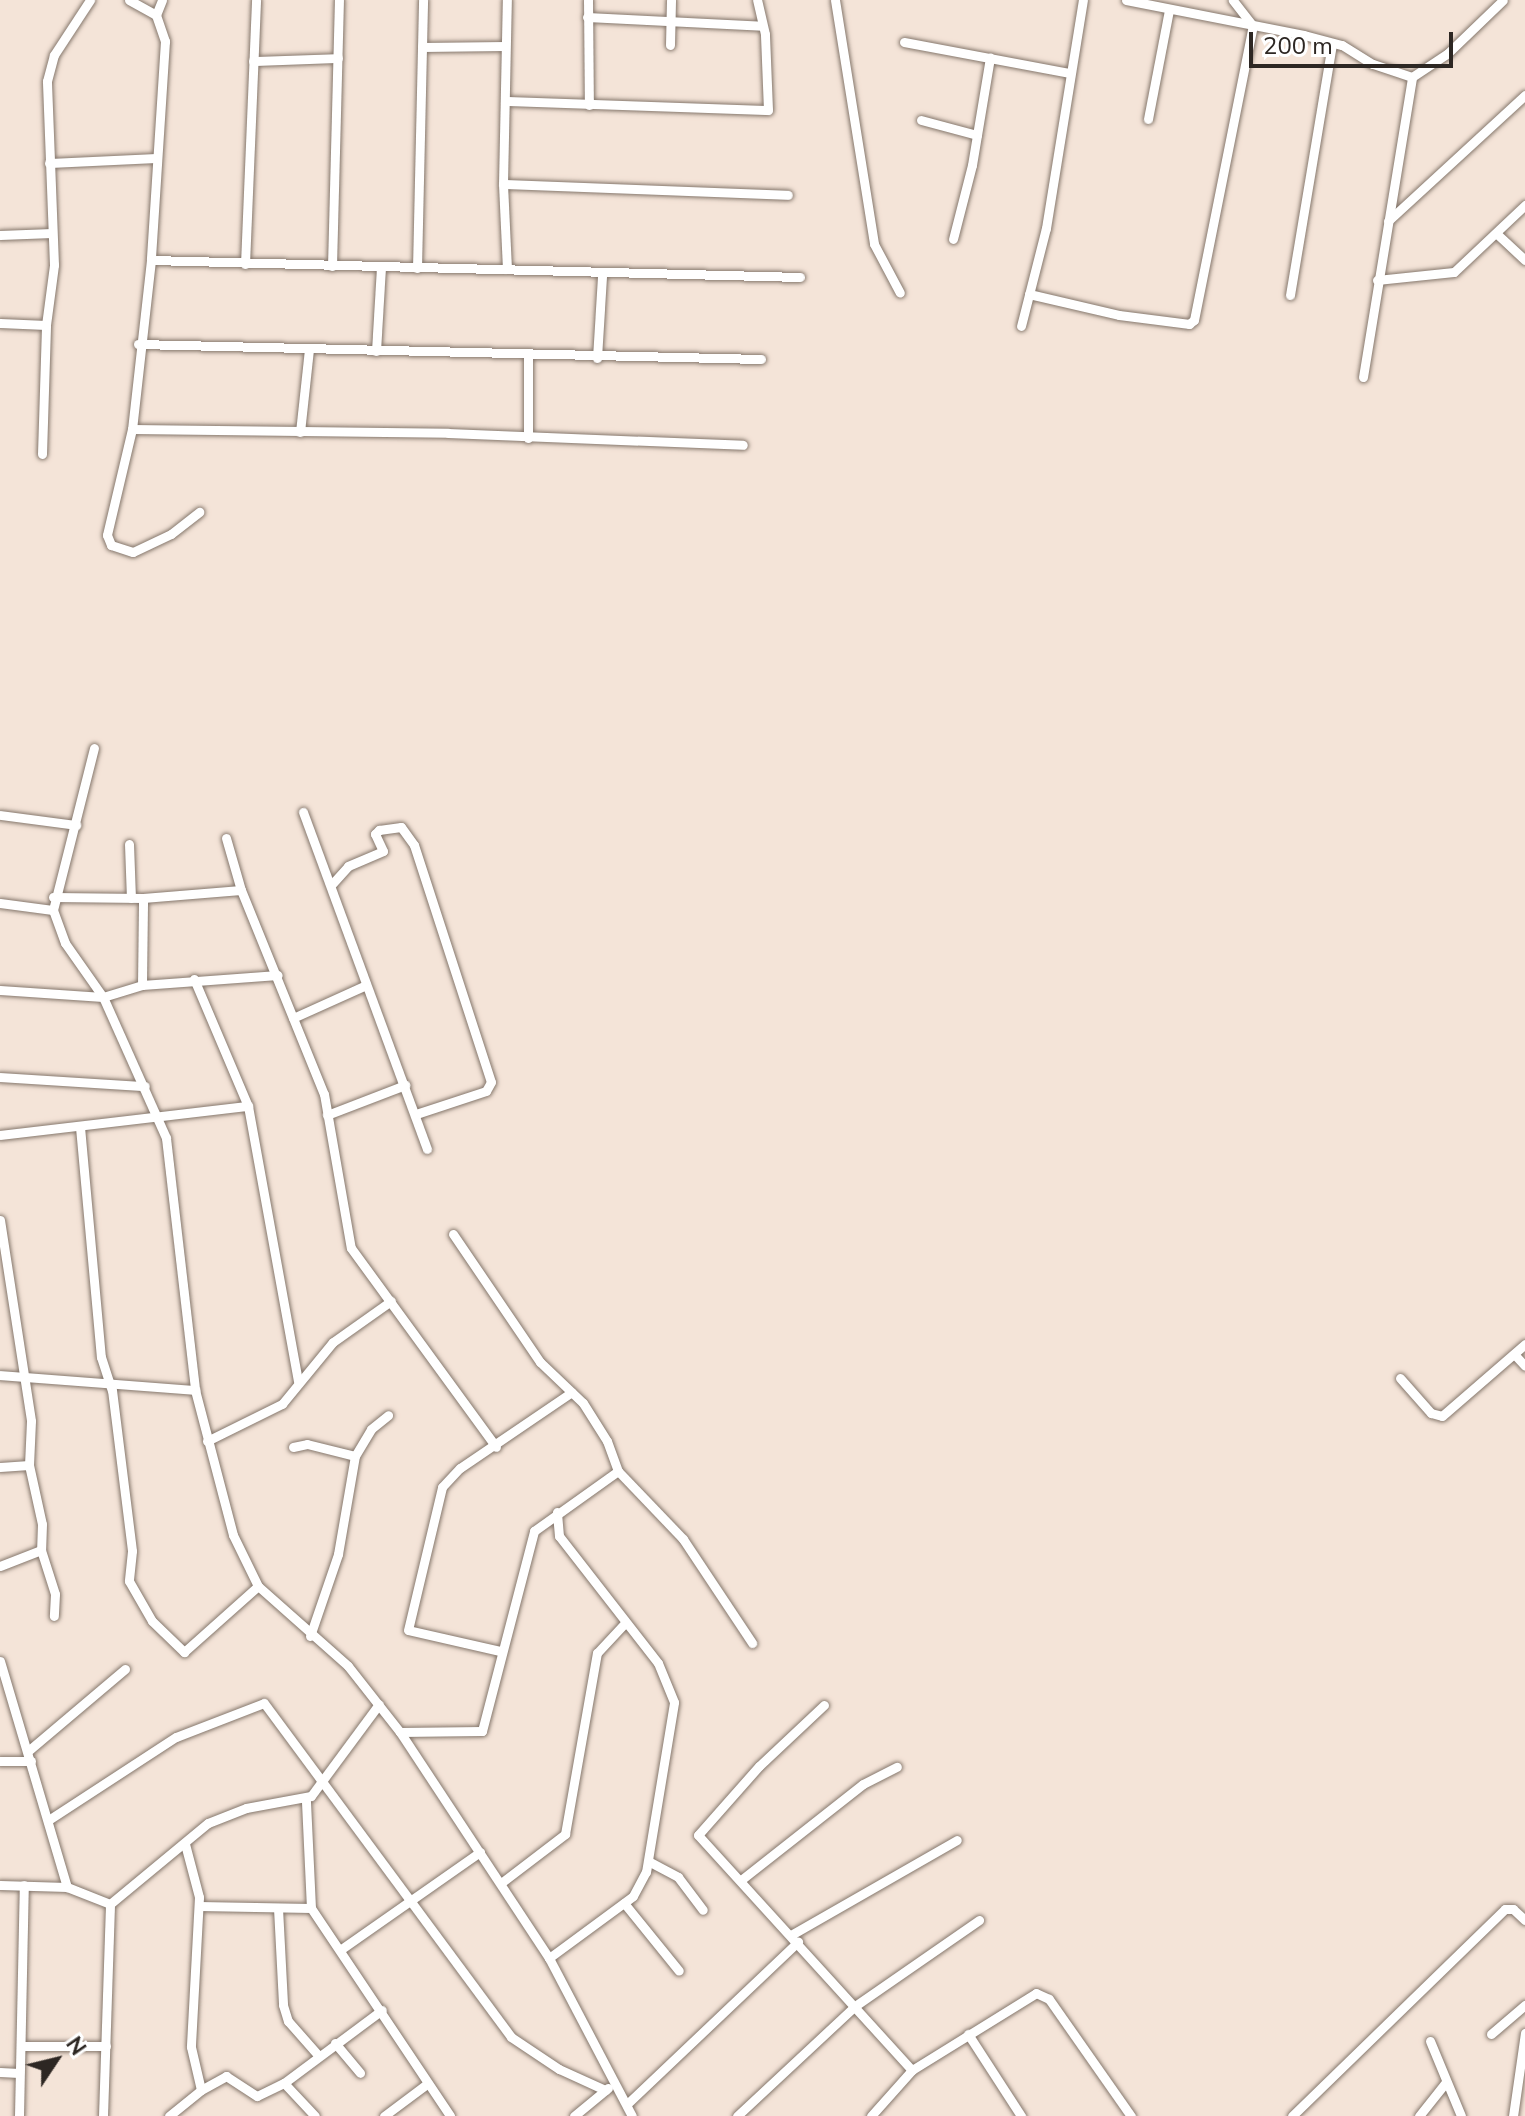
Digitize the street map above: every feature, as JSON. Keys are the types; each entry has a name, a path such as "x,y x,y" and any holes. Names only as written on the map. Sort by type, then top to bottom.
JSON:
{"street":[{"path":"42,454 46,325 54,265 48,66 90,0"},
{"path":"129,0 156,15"},
{"path":"162,0 156,15 165,41 151,260 138,344 132,429 109,519 111,545 133,552 149,547 199,512"},
{"path":"245,264 256,0"},
{"path":"332,266 339,0"},
{"path":"417,268 423,0"},
{"path":"507,0 503,184 507,269"},
{"path":"588,0 589,105"},
{"path":"670,45 671,0"},
{"path":"505,101 768,110 757,0"},
{"path":"835,0 874,244 900,293"},
{"path":"1021,326 1046,228 1083,0"},
{"path":"1127,0 1169,10 1201,11 1332,43 1412,77"},
{"path":"1029,294 1119,315 1189,324 1194,320 1253,26 1233,0"},
{"path":"1363,377 1412,77 1441,59 1503,0"},
{"path":"1148,119 1169,10"},
{"path":"587,17 762,26"},
{"path":"904,42 1070,73"},
{"path":"1290,295 1332,43"},
{"path":"422,47 505,46"},
{"path":"953,239 977,135 990,57"},
{"path":"253,61 338,58"},
{"path":"1388,221 1525,95"},
{"path":"921,120 977,135"},
{"path":"49,163 157,158"},
{"path":"503,184 788,195"},
{"path":"1377,280 1454,272 1525,205"},
{"path":"0,235 52,233"},
{"path":"1497,234 1525,260"},
{"path":"151,260 507,269 602,276 800,277"},
{"path":"376,351 381,268"},
{"path":"597,358 602,276"},
{"path":"0,323 46,325"},
{"path":"138,344 597,358 761,359"},
{"path":"300,432 309,349"},
{"path":"528,355 528,438"},
{"path":"132,429 743,445"},
{"path":"94,748 76,825 53,897 53,910 65,943 103,997 145,1086 170,1158 195,1390 233,1535 258,1586 310,1636 348,1666 400,1732 549,1958 632,2116"},
{"path":"303,812 427,1149"},
{"path":"0,815 76,825"},
{"path":"332,884 348,866 383,851 375,834 379,830 401,827 414,845 491,1082 486,1091 416,1114"},
{"path":"226,838 241,890 324,1094 351,1248 496,1447"},
{"path":"129,844 131,898"},
{"path":"53,897 143,898 241,890"},
{"path":"142,985 143,898"},
{"path":"0,903 53,910"},
{"path":"0,990 103,997 142,985 278,975"},
{"path":"194,979 248,1106 298,1382"},
{"path":"293,1018 366,985"},
{"path":"0,1077 145,1086"},
{"path":"327,1115 405,1085"},
{"path":"0,1135 80,1127 157,1114 248,1106"},
{"path":"80,1127 101,1357 111,1386 132,1551 128,1576 152,1621 177,1649 187,1652 258,1586"},
{"path":"0,1220 20,1373 31,1421 29,1465 42,1524 41,1550 55,1594 54,1616"},
{"path":"453,1234 540,1362 572,1392 607,1441 618,1471 683,1539 752,1643"},
{"path":"207,1441 282,1404 333,1342 391,1301"},
{"path":"1400,1378 1431,1413 1442,1416 1525,1344"},
{"path":"1514,1354 1525,1366"},
{"path":"0,1375 20,1373 111,1386 195,1390"},
{"path":"500,1651 415,1634 408,1626 442,1487 460,1468 496,1447 572,1392"},
{"path":"310,1636 338,1554 355,1456 371,1429 388,1415"},
{"path":"293,1447 307,1444 355,1456"},
{"path":"0,1467 29,1465"},
{"path":"400,1732 482,1731 524,1555 542,1524 618,1471"},
{"path":"557,1512 559,1536"},
{"path":"542,1524 559,1536 624,1624 658,1663 674,1702 650,1862 624,1903 549,1958"},
{"path":"0,1566 41,1550"},
{"path":"501,1883 565,1834 597,1653 624,1624"},
{"path":"0,1661 50,1819 67,1887"},
{"path":"0,1761 30,1756 125,1669"},
{"path":"50,1819 176,1737 220,1723 257,1702 270,1708 511,2037 559,2069 605,2090"},
{"path":"103,2116 110,1904 208,1823 246,1808 306,1800 324,1779 360,1723 379,1704"},
{"path":"824,1705 698,1832 912,2070"},
{"path":"741,1880 863,1784 897,1767"},
{"path":"306,1800 311,1908 450,2116"},
{"path":"627,2104 795,1938 957,1840"},
{"path":"185,1844 199,1906 191,2047 201,2090"},
{"path":"340,1950 480,1852"},
{"path":"650,1862 678,1877 703,1910"},
{"path":"0,1885 67,1887 110,1904"},
{"path":"19,2116 19,2073 23,2046 24,1885"},
{"path":"624,1903 679,1971"},
{"path":"199,1906 311,1908"},
{"path":"278,1908 283,2005 288,2021 318,2055"},
{"path":"1292,2116 1505,1909 1525,1920"},
{"path":"737,2116 855,2006 979,1920"},
{"path":"871,2116 912,2070 1027,1995 1042,1993 1131,2116"},
{"path":"1491,2034 1525,2005"},
{"path":"169,2116 201,2090 226,2076 254,2096 284,2083 382,2010"},
{"path":"1513,2116 1525,2033"},
{"path":"968,2034 1021,2116"},
{"path":"1430,2041 1461,2116"},
{"path":"335,2043 360,2073"},
{"path":"23,2046 106,2046"},
{"path":"0,2072 19,2073"},
{"path":"574,2116 615,2082"},
{"path":"1419,2116 1446,2082"},
{"path":"284,2083 313,2116"},
{"path":"384,2116 427,2084"}]}
